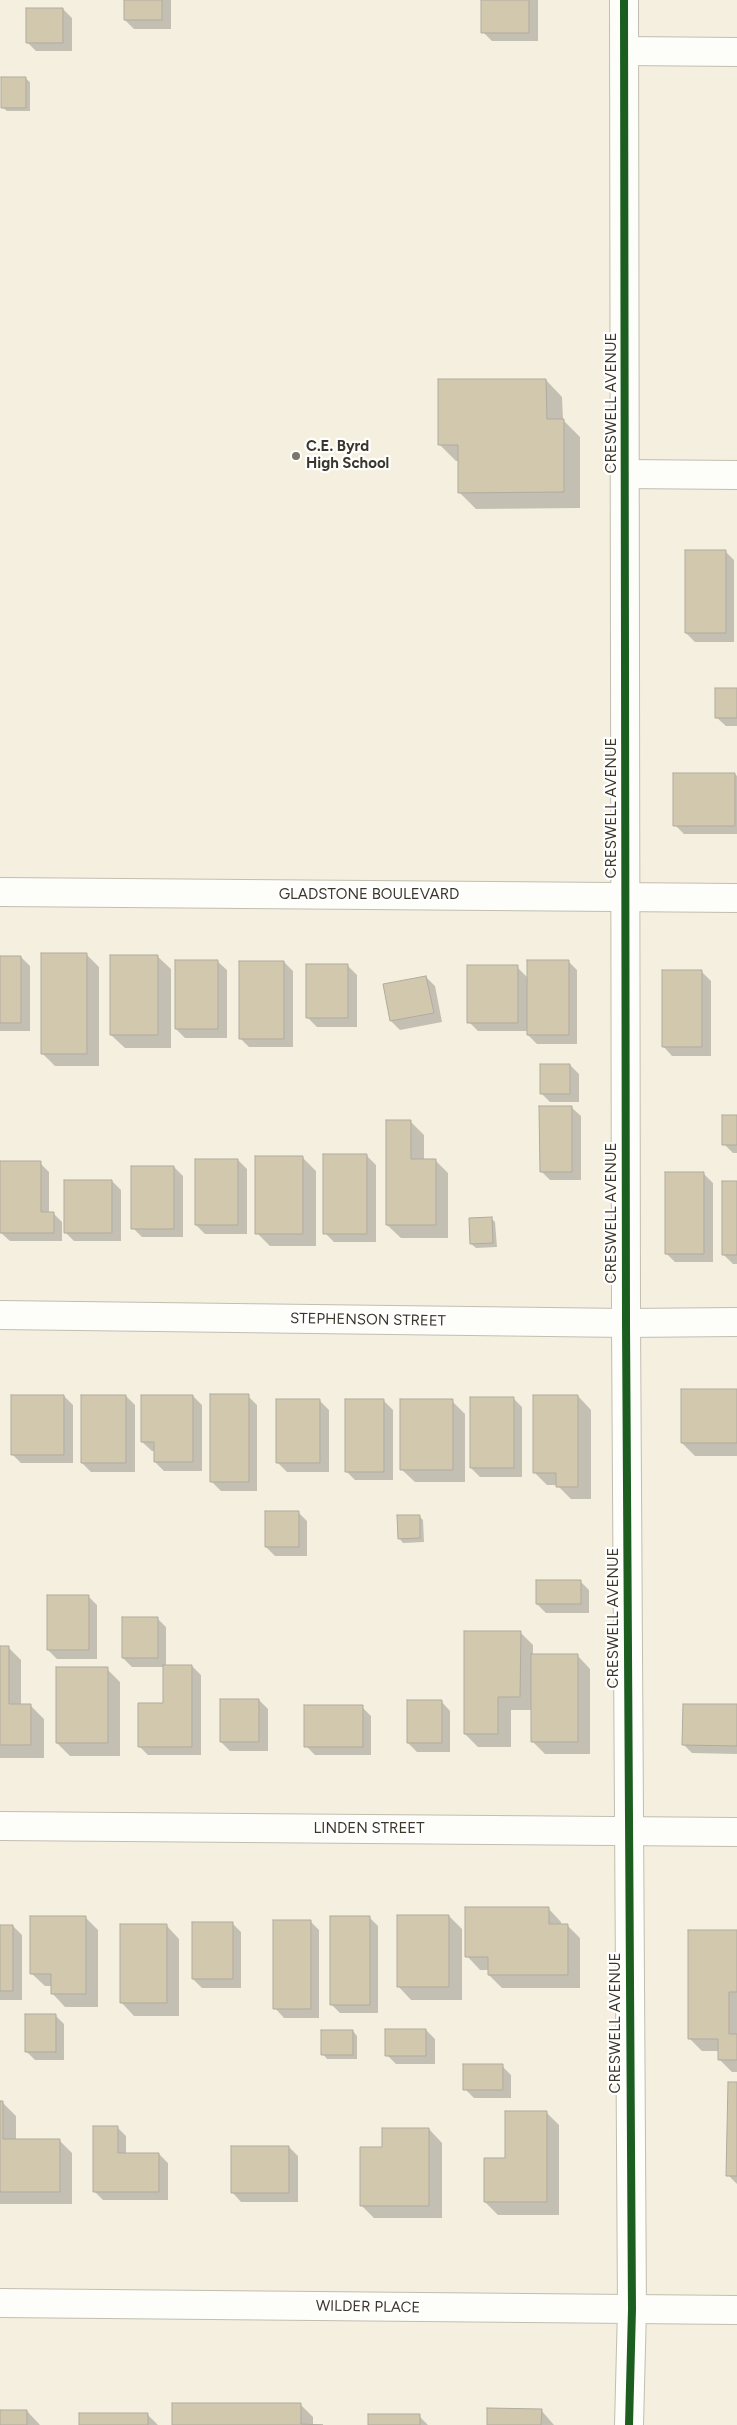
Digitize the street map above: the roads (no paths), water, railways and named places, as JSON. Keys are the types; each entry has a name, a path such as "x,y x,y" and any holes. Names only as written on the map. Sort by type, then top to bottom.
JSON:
{"street":[{"name":"CRESWELL AVENUE","path":"624,0 626,1323 632,2309 629,2425"},
{"path":"625,51 737,52"},
{"path":"626,474 737,475"},
{"name":"GLADSTONE BOULEVARD","path":"0,892 737,898"},
{"name":"STEPHENSON STREET","path":"0,1315 626,1323 737,1322"},
{"name":"LINDEN STREET","path":"0,1826 737,1832"},
{"name":"WILDER PLACE","path":"0,2303 737,2310"}],"place":[{"name":"C.E. Byrd High School","path":"296,456"}]}
